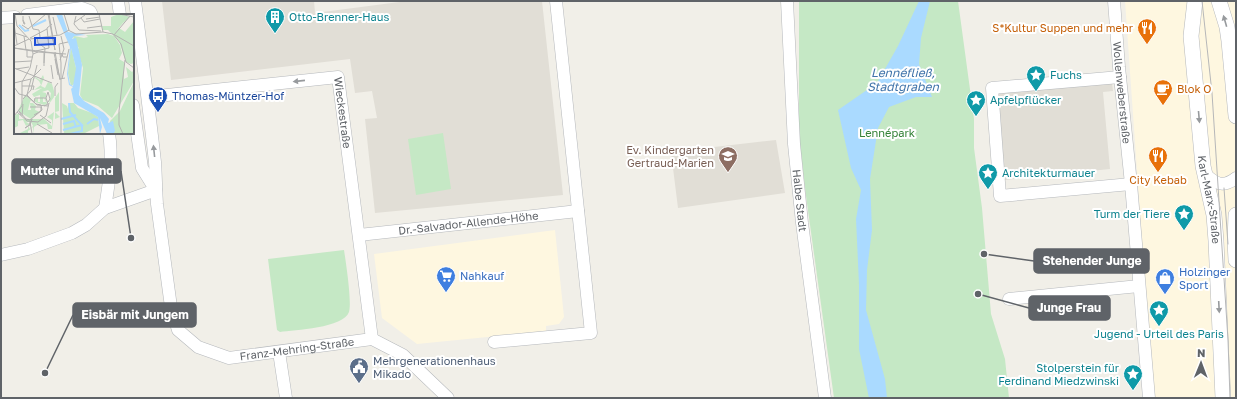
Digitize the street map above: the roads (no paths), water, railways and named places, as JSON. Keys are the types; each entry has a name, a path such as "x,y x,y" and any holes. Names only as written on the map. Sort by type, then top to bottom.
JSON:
{"street":[{"path":"118,1 120,14"},
{"name":"Franz-Mehring-Straße","path":"135,1 148,97 156,190 171,307 178,330 198,347 229,358 372,339"},
{"path":"494,342 592,333 556,1"},
{"name":"Halbe Stadt","path":"788,1 794,144 802,223 825,398"},
{"name":"Wollenweberstraße","path":"1114,1 1149,398"},
{"name":"Karl-Marx-Straße","path":"1195,1 1191,36 1203,166 1214,216 1223,398"},
{"path":"1219,1 1233,41 1236,116"},
{"path":"35,14 82,8 90,11 92,14"},
{"path":"1,18 14,16"},
{"name":"Wieckestraße","path":"148,97 338,77 372,339"},
{"path":"1120,77 992,88 1000,196 1130,184"},
{"name":"Franz-Mehring-Straße","path":"134,112 142,168 156,190"},
{"path":"105,208 110,172 111,148 109,134"},
{"path":"1205,174 1213,182 1218,184 1230,183 1236,178"},
{"path":"1,255 28,249 72,233 86,225 105,208 156,190"},
{"name":"Dr.-Salvador-Allende-Höhe","path":"359,235 578,211"},
{"name":"Karl-Marx-Straße","path":"1236,215 1234,241 1236,260"},
{"path":"1009,299 1139,286"},
{"path":"372,339 403,355 448,398"},
{"path":"279,352 286,398"}],"water":[{"name":"Lennéfließ, Stadtgraben","path":"919,1 930,1 921,38 919,64 932,97 916,97 889,107 878,128 870,179 872,230 867,270 866,310 885,379 887,398 869,398 859,349 859,284 856,219 861,190 851,168 838,110 877,83 898,46"}],"tram line":[{"path":"1202,1 1212,93 1228,340 1230,398"},
{"path":"1224,188 1228,244"}],"place":[{"name":"Otto-Brenner-Haus","path":"275,34"},
{"name":"S*Kultur Suppen und mehr","path":"1147,45"},
{"name":"Fuchs","path":"1036,92"},
{"name":"Blok O","path":"1163,106"},
{"name":"Thomas-Müntzer-Hof","path":"158,113"},
{"name":"Apfelpflücker","path":"976,117"},
{"name":"Ev. Kindergarten Gertraud-Marien","path":"728,173"},
{"name":"City Kebab","path":"1158,173"},
{"name":"Architekturmauer","path":"988,190"},
{"name":"Turm der Tiere","path":"1184,231"},
{"name":"Mutter und Kind","path":"131,238"},
{"name":"Stehender Junge","path":"984,254"},
{"name":"Nahkauf","path":"446,293"},
{"name":"Junge Frau","path":"978,294"},
{"name":"Holzinger Sport","path":"1165,295"},
{"name":"Jugend - Urteil des Paris","path":"1159,327"},
{"name":"Eisbär mit Jungem","path":"45,373"},
{"name":"Mehrgenerationenhaus Mikado","path":"359,384"},
{"name":"Stolperstein für Ferdinand Miedzwinski","path":"1133,391"}],"park label":[{"name":"Lennépark","path":"887,133"}]}
